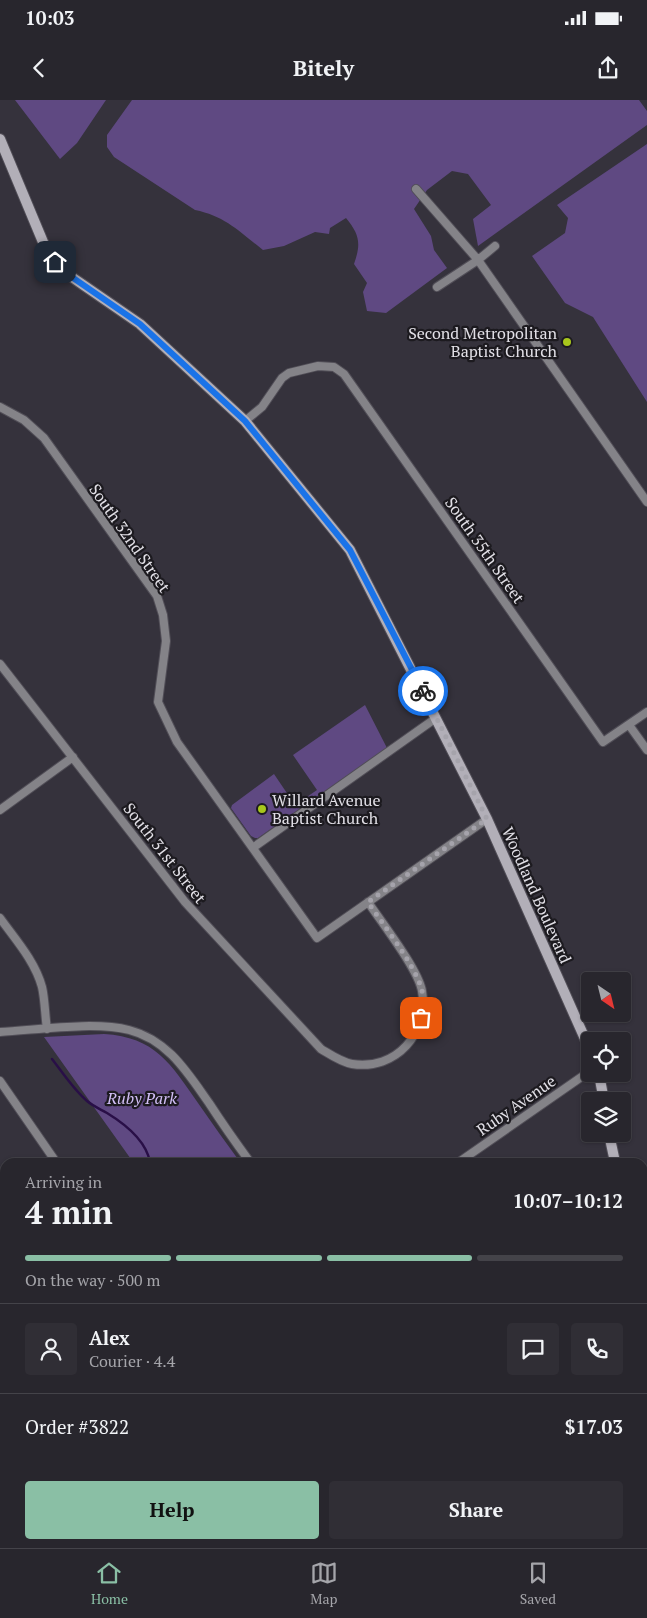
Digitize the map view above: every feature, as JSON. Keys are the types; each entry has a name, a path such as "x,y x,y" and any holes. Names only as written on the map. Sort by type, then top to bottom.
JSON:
{"street":[{"name":"Woodland Boulevard","path":"0,139 48,252 63,271 140,324 245,421 350,550 487,819 582,1032"},
{"path":"416,189 478,260 647,502"},
{"path":"437,287 478,260 495,246"},
{"name":"South 35th Street","path":"245,421 262,407 282,378 289,373 318,366 334,367 344,374 603,742 629,725"},
{"name":"South 32nd Street","path":"0,407 24,420 44,438 157,596 163,615 166,641 158,702 177,742 254,847 317,938 368,902"},
{"name":"South 31st Street","path":"0,664 185,902 321,1049 336,1058 352,1064 381,1063 397,1055 419,1028 424,1007 422,988 413,970 368,902"},
{"path":"647,712 629,725 647,750"},
{"path":"254,847 436,718"},
{"path":"0,810 73,757"},
{"path":"368,902 487,819"},
{"path":"0,918 32,963 38,975 42,989 47,1030"},
{"path":"0,1032 97,1026 128,1030 145,1035 170,1052 183,1066 247,1158"},
{"name":"Ruby Avenue","path":"465,1158 581,1077"},
{"path":"0,1081 53,1158"},
{"path":"611,1142 614,1158"}],"green space":[{"path":"15,100 106,100 77,143 60,159"},
{"path":"132,100 639,100 647,111 647,125 478,246 473,219 491,205 468,174 452,171 427,190 414,209 431,236 434,250 447,268 386,313 367,311 363,292 367,283 354,264 358,251 357,235 346,218 330,228 329,234 315,232 284,246 263,250 232,225 215,216 195,210 114,157 107,147 107,135"},
{"path":"647,144 647,402 593,317 565,303 532,256 565,233 568,218 557,205"},
{"path":"365,705 387,748 258,838 251,836 231,808 232,805 274,774 295,805 317,790 293,755"},
{"name":"Ruby Park","path":"104,1034 122,1036 149,1047 160,1055 179,1076 237,1158 130,1158 44,1037"}],"waterway":[{"path":"52,1059 87,1101 114,1117 134,1134 144,1147 149,1158"}],"way so far":[{"path":"421,1018 424,1007 422,988 413,970 368,902 487,819 423,691"}],"place":[{"name":"Second Metropolitan Baptist Church","path":"567,342"},
{"name":"Willard Avenue Baptist Church","path":"262,809"}],"route":[{"path":"55,262 75,280 120,309 152,334 245,421 350,550 423,691"}]}
